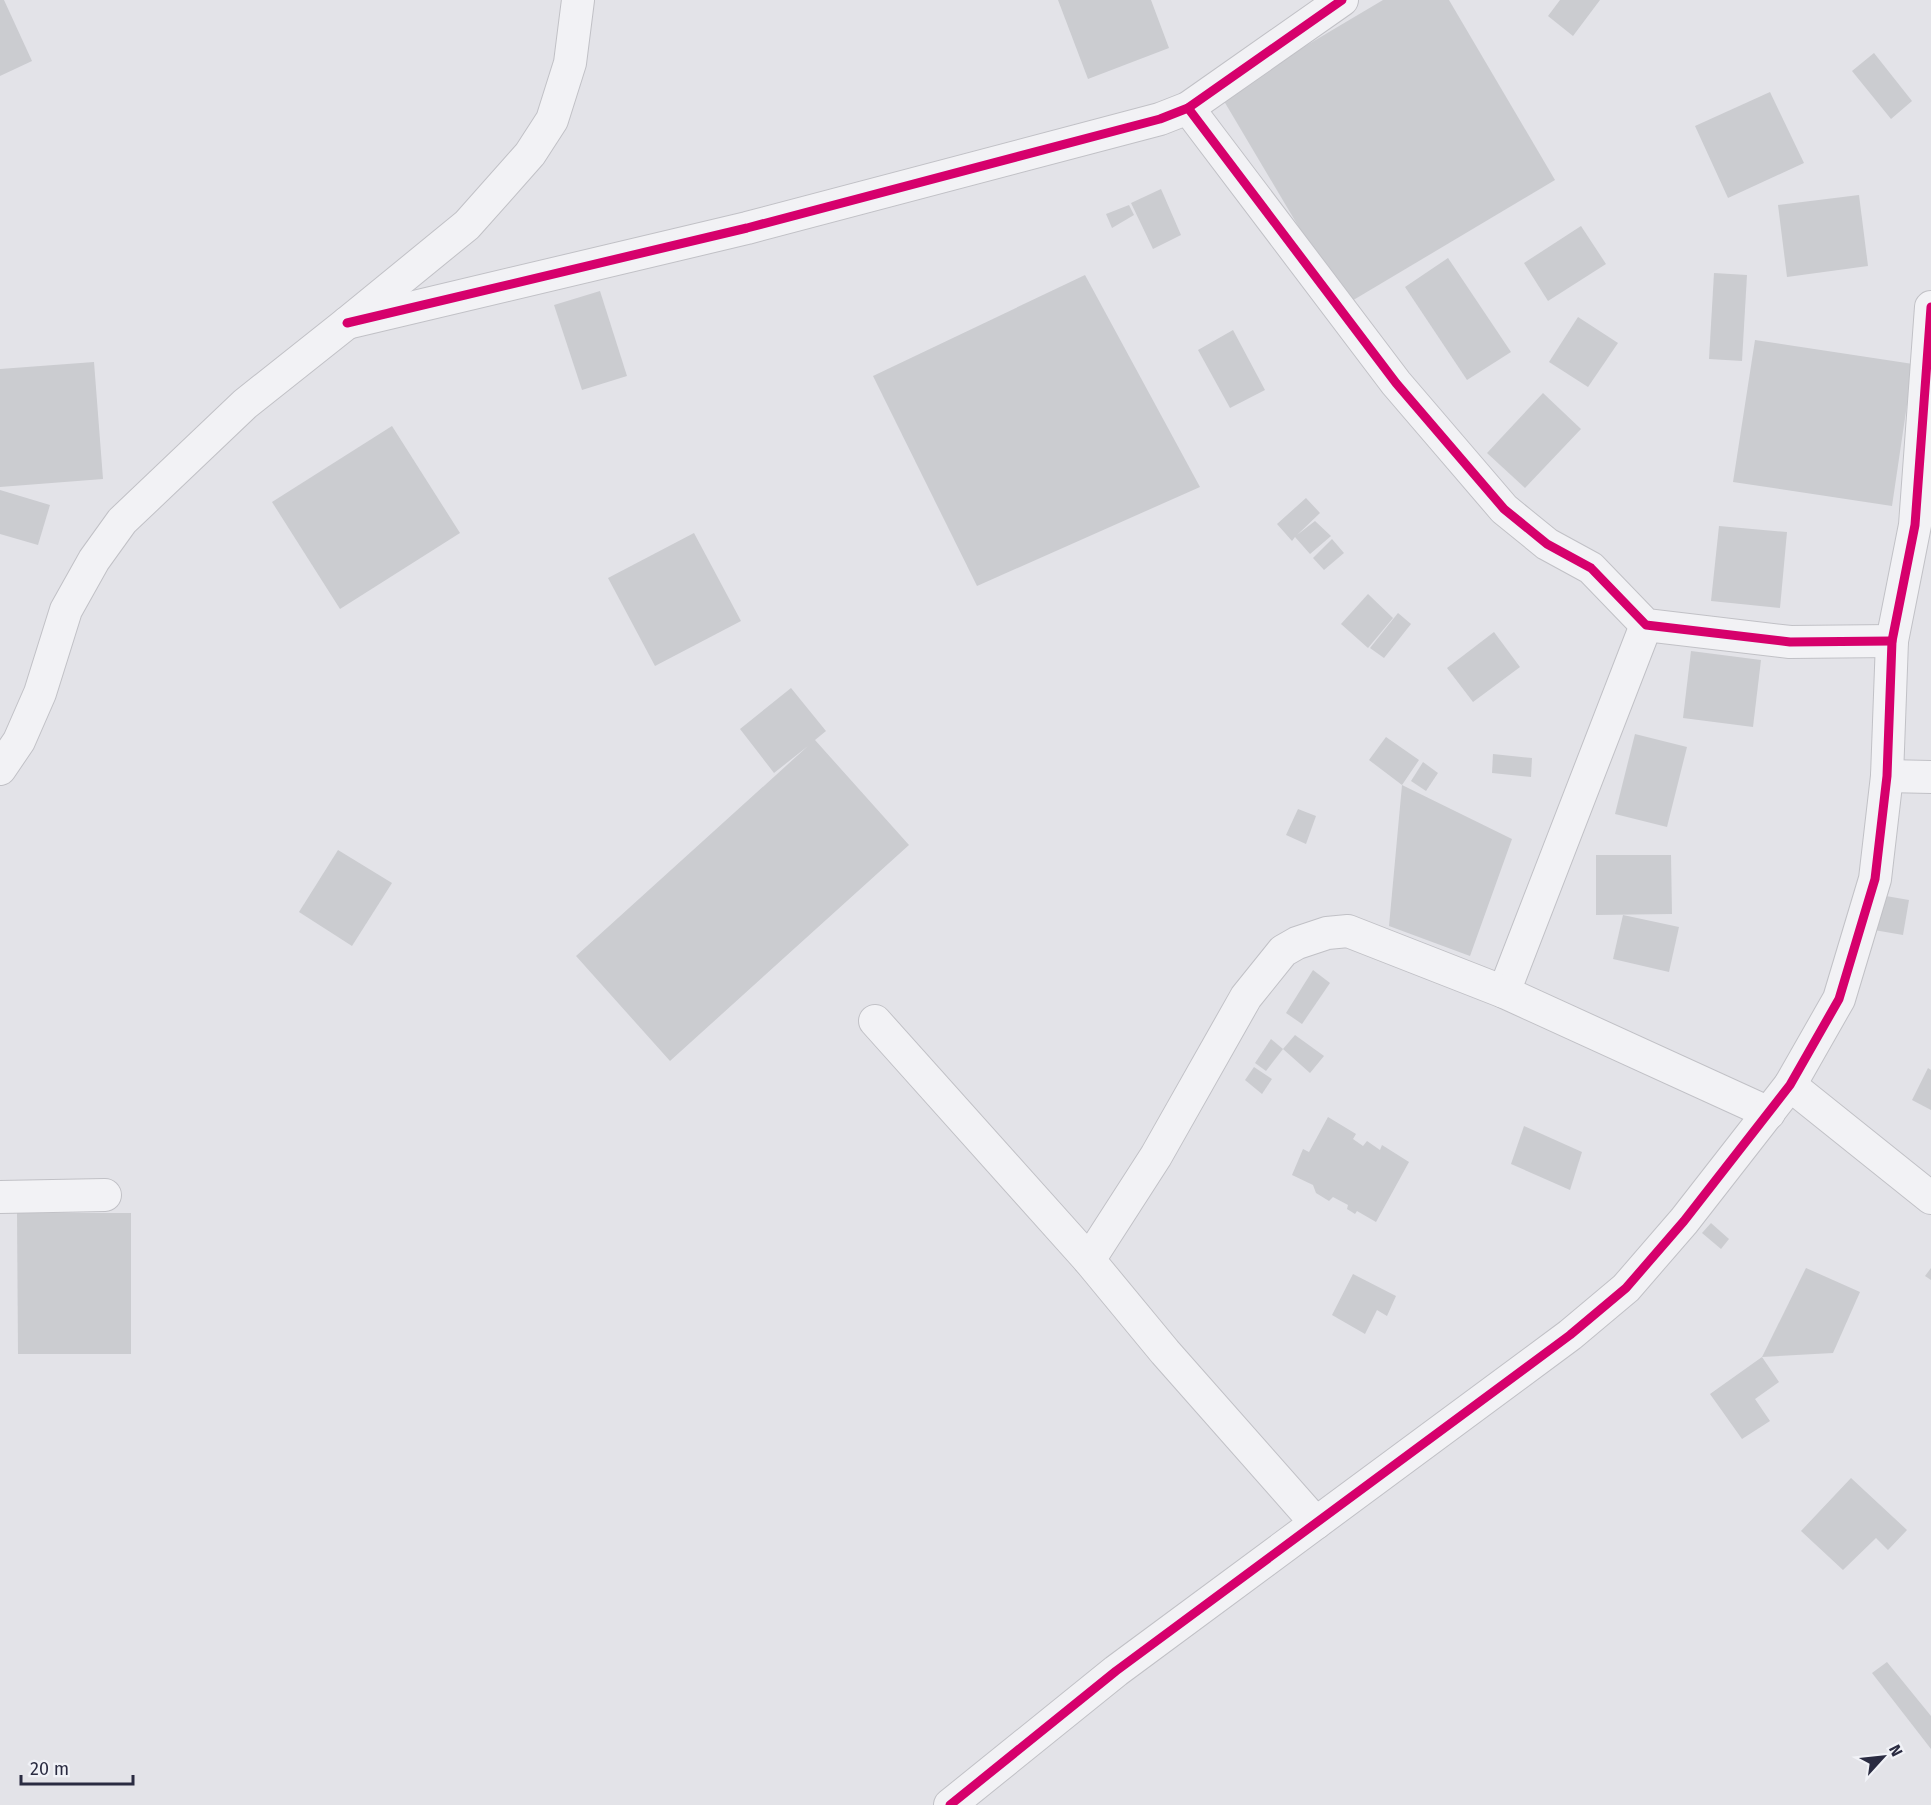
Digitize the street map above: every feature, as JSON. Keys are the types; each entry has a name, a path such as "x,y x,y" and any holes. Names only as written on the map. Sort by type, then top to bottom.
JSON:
{"street":[{"path":"0,769 19,741 40,693 66,610 94,560 122,521 245,404 467,225 530,154 552,120 561,92 570,63 578,0"},
{"path":"347,323 747,228 1160,119 1188,108 1342,0"},
{"path":"1188,108 1396,383 1504,509 1547,544 1591,568 1646,625 1790,642 1892,641"},
{"path":"950,1805 1116,1671 1570,1335 1626,1288 1684,1221 1790,1085 1839,999 1875,879 1887,776 1892,641 1923,522 1931,307"},
{"path":"1504,992 1646,625"},
{"path":"1887,776 1931,777"},
{"path":"1089,1260 1156,1156 1246,997 1282,951 1297,943 1327,933 1348,932 1504,992 1769,1113"},
{"path":"875,1021 1089,1260 1165,1352 1316,1523"},
{"path":"1790,1085 1931,1198"},
{"path":"0,1197 105,1195"}],"building":[{"path":"0,0 4,0 32,61 0,76"},
{"path":"1058,0 1151,0 1169,48 1088,79"},
{"path":"1383,0 1449,0 1555,180 1345,305 1221,96"},
{"path":"1560,0 1600,0 1573,36 1548,16"},
{"path":"1874,53 1912,101 1891,119 1852,71"},
{"path":"1770,92 1804,163 1728,198 1695,126"},
{"path":"1161,189 1181,235 1153,249 1131,203"},
{"path":"1859,195 1868,266 1787,277 1778,205"},
{"path":"1129,205 1134,215 1112,228 1106,214"},
{"path":"1581,226 1606,264 1548,301 1524,263"},
{"path":"1448,258 1511,352 1467,380 1405,287"},
{"path":"1714,273 1747,275 1742,361 1709,359"},
{"path":"1085,275 1200,487 977,586 873,376"},
{"path":"600,291 627,376 582,390 554,305"},
{"path":"1578,317 1618,343 1588,387 1549,362"},
{"path":"1233,330 1265,390 1230,408 1198,350"},
{"path":"1755,340 1913,364 1892,506 1733,482"},
{"path":"94,362 103,479 0,487 0,369"},
{"path":"1543,393 1581,429 1525,488 1487,453"},
{"path":"392,426 460,533 340,609 272,502"},
{"path":"0,490 50,505 38,545 0,534"},
{"path":"1306,498 1320,513 1297,535 1315,521 1331,536 1310,554 1295,537 1292,541 1277,524"},
{"path":"1719,526 1787,532 1780,608 1711,601"},
{"path":"694,533 741,621 655,666 608,578"},
{"path":"1332,539 1344,553 1324,570 1313,558"},
{"path":"1368,594 1393,618 1368,648 1341,624"},
{"path":"1398,613 1411,624 1384,658 1370,648"},
{"path":"1494,632 1520,667 1473,702 1447,668"},
{"path":"1691,651 1761,660 1753,727 1683,718"},
{"path":"791,688 826,731 815,740 909,845 670,1061 576,956 808,746 774,773 740,729"},
{"path":"1635,734 1687,747 1667,827 1615,814"},
{"path":"1386,737 1419,760 1402,785 1369,760"},
{"path":"1493,754 1532,758 1531,777 1492,773"},
{"path":"1423,762 1438,773 1426,791 1411,781"},
{"path":"1402,785 1512,839 1470,956 1389,926"},
{"path":"1298,809 1316,816 1306,844 1286,835"},
{"path":"338,850 392,883 352,946 299,912"},
{"path":"1596,855 1671,855 1672,914 1596,915"},
{"path":"1880,895 1909,900 1903,935 1874,930"},
{"path":"1623,915 1679,927 1669,972 1613,959"},
{"path":"1313,970 1330,983 1302,1024 1286,1013"},
{"path":"1295,1035 1324,1056 1310,1073 1283,1049"},
{"path":"1271,1039 1283,1049 1266,1071 1255,1063"},
{"path":"1254,1067 1272,1079 1262,1094 1245,1080"},
{"path":"1928,1068 1931,1070 1931,1110 1912,1100"},
{"path":"1328,1117 1356,1134 1353,1139 1363,1146 1367,1141 1380,1150 1382,1145 1409,1162 1376,1222 1357,1211 1355,1214 1347,1209 1348,1205 1333,1197 1329,1201 1316,1193 1313,1185 1292,1175 1303,1149 1309,1152"},
{"path":"1524,1126 1582,1152 1570,1190 1511,1164"},
{"path":"17,1213 131,1213 131,1354 18,1354"},
{"path":"1711,1223 1729,1239 1721,1249 1702,1233"},
{"path":"1806,1268 1860,1292 1833,1353 1762,1357"},
{"path":"1931,1268 1931,1280 1925,1276"},
{"path":"1353,1274 1396,1296 1387,1316 1377,1310 1365,1334 1332,1315"},
{"path":"1762,1357 1779,1382 1755,1399 1770,1421 1742,1439 1710,1394"},
{"path":"1851,1478 1907,1530 1888,1550 1876,1538 1843,1570 1801,1531"},
{"path":"1887,1662 1931,1716 1931,1749 1872,1673"}],"cycle path":[{"path":"347,323 747,228 1160,119 1188,108 1342,0"},
{"path":"1188,108 1396,383 1504,509 1547,544 1591,568 1646,625 1790,642 1892,641"},
{"path":"950,1805 1116,1671 1570,1335 1626,1288 1684,1221 1790,1085 1839,999 1875,879 1887,776 1892,641 1915,525 1931,307"}]}
